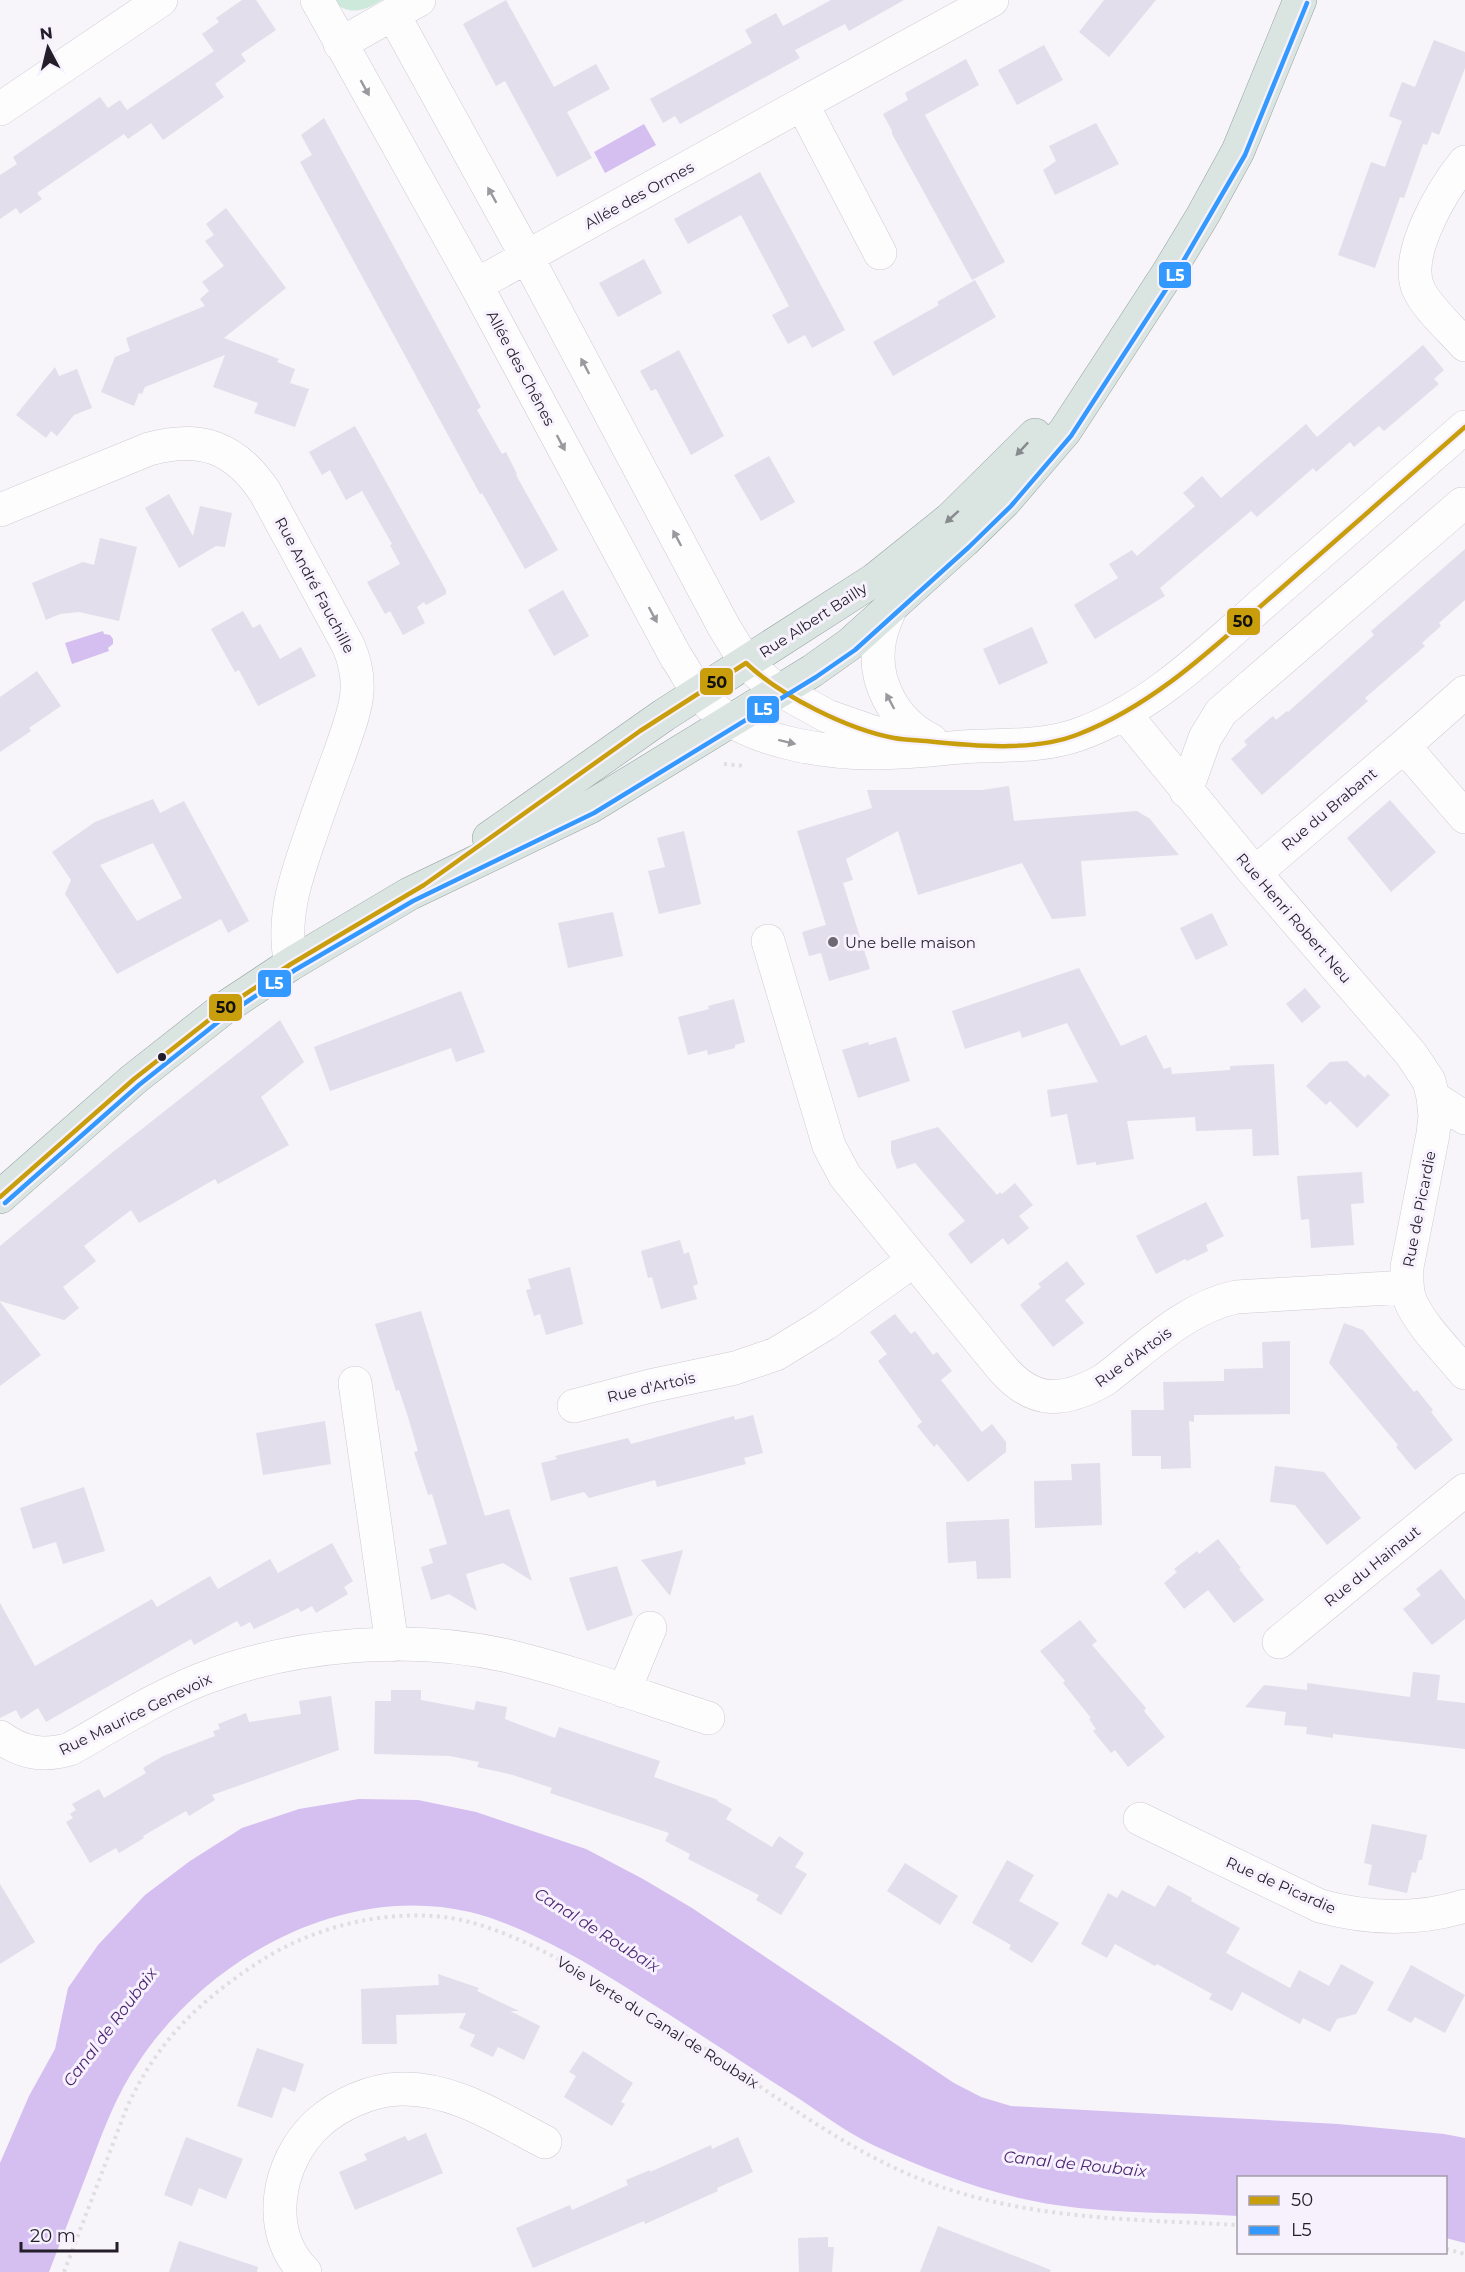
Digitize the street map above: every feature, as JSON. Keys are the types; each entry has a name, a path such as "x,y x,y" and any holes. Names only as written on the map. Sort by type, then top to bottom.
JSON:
{"main road":[{"name":"Rue Albert Bailly","path":"424,885 590,807 782,690 839,653 983,523 1040,462 1081,409 1203,215 1238,151 1300,0"},
{"name":"Rue Albert Bailly","path":"0,1197 50,1151 223,1009 291,964 424,885 640,731 857,592 921,544 1009,463 1132,327"}],"street":[{"path":"0,109 161,0"},
{"name":"Allée des Chênes","path":"317,0 476,285 676,657 699,693 712,707 733,720 782,742 828,750 887,753 977,746"},
{"name":"Allée des Ormes","path":"476,285 992,0"},
{"path":"340,44 406,7 527,257 724,627 746,663 763,679 827,716 873,732 894,738 977,746 1036,744 1078,735 1124,713 1164,688 1194,664 1465,427"},
{"path":"802,104 880,253"},
{"path":"1465,162 1448,183 1427,224 1416,265 1415,278 1425,299 1465,345"},
{"name":"Rue André Fauchille","path":"0,510 149,449 187,442 206,444 224,452 241,463 265,492 348,645 356,664 358,681 354,713 294,884 287,930 287,947 291,964"},
{"path":"1186,791 1205,738 1221,712 1462,504"},
{"path":"891,607 880,638 881,679 891,704 898,714 919,734 932,740"},
{"name":"Rue du Brabant","path":"1254,873 1465,692"},
{"name":"Rue Henri Robert Neu","path":"1124,713 1254,873 1416,1059 1429,1081 1433,1097"},
{"path":"1404,746 1465,817"},
{"name":"Rue d'Artois","path":"768,941 829,1146 845,1176 1015,1383 1029,1392 1050,1396 1072,1395 1104,1380 1192,1313 1220,1300 1236,1297 1407,1287"},
{"path":"1433,1097 1465,1118"},
{"name":"Rue de Picardie","path":"1433,1097 1435,1116 1433,1134 1407,1267 1407,1287 1410,1300 1418,1315 1465,1373"},
{"name":"Rue d'Artois","path":"574,1406 650,1386 735,1368 776,1354 825,1324 913,1261"},
{"path":"355,1383 392,1646"},
{"name":"Rue du Hainaut","path":"1279,1642 1465,1490"},
{"path":"624,1691 650,1628"},
{"name":"Rue Maurice Genevoix","path":"0,1737 17,1748 36,1754 53,1754 69,1749 182,1687 228,1670 259,1661 320,1649 392,1646 448,1647 490,1653 624,1691 708,1718"},
{"name":"Rue de Picardie","path":"1140,1820 1320,1906 1342,1912 1369,1917 1398,1917 1448,1911 1465,1906"},
{"path":"305,2272 293,2257 282,2232 279,2209 282,2187 291,2161 309,2133 330,2114 344,2106 388,2090 431,2091 464,2100 545,2142"}],"path":[{"name":"Voie Verte du Canal de Roubaix","path":"64,2272 126,2107 137,2085 169,2037 232,1980 273,1953 298,1941 352,1923 414,1916 444,1917 468,1922 542,1951 592,1978 701,2045 834,2136 864,2154 921,2180 1002,2204 1044,2212 1237,2224"},
{"path":"1447,2249 1465,2254"}],"green space":[{"path":"330,0 382,0 362,9 350,10"}],"water":[{"path":"644,124 656,145 605,173 594,152"},
{"path":"103,631 113,639 113,644 108,648 109,651 72,664 65,643"},
{"name":"Canal de Roubaix","path":"359,1799 418,1800 476,1812 586,1849 692,1908 954,2083 981,2097 1011,2106 1338,2124 1465,2138 1465,2243 1447,2238 1447,2176 1237,2176 1237,2216 1079,2208 1010,2196 964,2182 897,2156 854,2135 642,1998 548,1942 485,1916 422,1906 374,1908 327,1919 282,1937 240,1961 201,1991 167,2025 138,2063 124,2087 101,2137 49,2272 0,2272 0,2163 29,2096 55,2049 68,1988 98,1945 145,1895 190,1861 242,1828 299,1809"}],"building":[{"path":"242,0 256,0 276,30 241,54 246,61 215,84 224,97 163,140 151,123 128,139 124,134 37,193 42,199 20,214 16,208 0,219 0,175 17,164 13,157 100,97 108,108 120,100 127,110 214,51 202,34 219,22 216,18"},
{"path":"506,0 554,87 596,64 610,89 567,112 592,158 557,177 505,81 496,86 463,24"},
{"path":"831,0 904,0 849,31 845,24 795,50 800,58 680,124 675,116 663,123 650,99 752,43 745,30 776,13 783,26"},
{"path":"1104,0 1156,0 1109,57 1079,32"},
{"path":"1434,40 1465,52 1465,68 1439,135 1432,132 1427,145 1423,144 1404,198 1400,197 1375,268 1338,255 1371,162 1385,167 1402,121 1389,116 1402,82 1415,87"},
{"path":"1044,45 1063,80 1017,105 998,70"},
{"path":"966,59 979,85 925,115 1005,262 972,280 883,114 908,100 905,93"},
{"path":"324,118 481,407 477,410 502,454 506,452 516,475 558,550 525,569 482,493 480,494 300,162 312,155 301,135"},
{"path":"1096,123 1119,164 1055,195 1043,170 1056,161 1049,146"},
{"path":"760,172 845,330 812,348 805,335 788,344 772,315 789,306 741,215 688,244 674,219"},
{"path":"226,208 286,288 224,338 279,359 277,362 295,369 290,383 309,389 295,427 254,413 258,403 213,387 225,355 145,387 142,394 139,393 134,406 101,392 115,357 130,351 126,338 205,306 200,299 209,291 202,282 224,266 205,241 214,235 206,224"},
{"path":"644,259 662,293 618,317 599,283"},
{"path":"975,280 996,317 893,376 873,342 939,305 937,302"},
{"path":"1423,345 1444,370 1434,379 1439,384 1384,431 1379,426 1354,447 1350,442 1316,472 1313,468 1257,517 1251,511 1160,588 1165,596 1095,639 1074,605 1118,578 1109,564 1132,550 1137,556 1195,506 1183,493 1202,476 1221,498 1306,424 1317,437"},
{"path":"679,350 724,436 691,455 656,389 651,391 640,371"},
{"path":"55,367 59,376 77,369 92,408 74,415 57,436 51,431 46,438 16,415"},
{"path":"355,426 446,590 446,594 426,605 424,602 417,607 425,623 403,635 390,611 385,614 367,582 400,564 390,545 392,544 362,491 346,500 330,470 322,475 309,452"},
{"path":"769,456 795,502 761,521 734,475"},
{"path":"169,494 193,536 200,506 232,513 225,547 216,546 179,568 145,508"},
{"path":"100,538 137,547 119,621 79,612 60,614 46,620 32,583 83,562 94,565"},
{"path":"1465,549 1465,600 1439,623 1441,626 1422,643 1425,646 1365,698 1368,701 1262,795 1231,759 1247,745 1244,741 1273,716 1276,720 1288,712 1374,635 1371,631"},
{"path":"563,590 589,636 554,656 528,610"},
{"path":"243,611 253,628 260,624 280,659 301,647 316,676 258,706 239,670 235,672 211,629"},
{"path":"1032,627 1048,663 999,685 983,649"},
{"path":"37,671 61,706 29,728 31,731 0,752 0,697"},
{"path":"1009,786 1014,821 1137,811 1150,819 1179,855 1081,861 1086,916 1052,919 1022,863 918,895 898,831 846,859 853,880 843,883 870,969 829,981 821,953 809,956 802,932 826,925 797,831 872,808 867,790 982,790"},
{"path":"153,799 160,813 184,801 249,921 228,933 221,919 117,974 65,894 71,880 52,852 95,822","holes":["153,843 182,898 137,921 100,865"]},
{"path":"1390,800 1436,852 1391,892 1347,838"},
{"path":"684,831 701,904 659,914 648,871 665,867 657,838"},
{"path":"613,912 623,956 568,968 558,923"},
{"path":"1212,913 1228,945 1196,960 1180,928"},
{"path":"1079,968 1121,1046 1146,1035 1164,1069 1171,1067 1172,1074 1230,1070 1230,1066 1274,1064 1279,1155 1253,1156 1252,1129 1196,1131 1195,1117 1127,1121 1134,1159 1096,1165 1096,1162 1077,1165 1067,1114 1051,1117 1047,1090 1098,1082 1067,1023 1022,1038 1020,1031 965,1049 952,1011"},
{"path":"1305,988 1321,1007 1302,1023 1286,1004"},
{"path":"461,991 485,1052 456,1062 451,1048 330,1091 314,1047"},
{"path":"734,999 745,1042 735,1045 735,1048 708,1055 707,1050 688,1055 678,1017 709,1009 708,1006"},
{"path":"280,1020 304,1062 261,1097 289,1145 218,1184 215,1179 139,1223 131,1210 84,1246 96,1261 63,1287 79,1308 64,1320 0,1301 0,1246 114,1151"},
{"path":"896,1037 910,1081 858,1098 842,1050"},
{"path":"1347,1061 1365,1078 1368,1074 1390,1095 1357,1128 1330,1101 1326,1105 1306,1086 1330,1062"},
{"path":"938,1127 997,1195 1000,1192 1002,1194 1015,1183 1033,1205 1019,1216 1029,1228 1008,1245 1003,1238 971,1264 948,1234 965,1221 915,1163 897,1169 891,1152 891,1141"},
{"path":"1362,1172 1364,1203 1351,1204 1354,1245 1311,1248 1309,1219 1301,1220 1297,1176"},
{"path":"1206,1202 1224,1236 1206,1245 1208,1251 1187,1261 1185,1259 1156,1274 1136,1236"},
{"path":"680,1240 684,1254 689,1252 698,1284 693,1286 697,1299 661,1309 652,1277 648,1278 641,1251"},
{"path":"1067,1261 1085,1284 1065,1300 1084,1323 1053,1347 1020,1305 1041,1287 1038,1284"},
{"path":"570,1267 583,1324 546,1335 540,1314 534,1316 526,1290 531,1289 528,1279"},
{"path":"0,1302 41,1355 0,1386"},
{"path":"421,1311 485,1516 509,1509 532,1581 503,1563 466,1574 477,1611 449,1594 431,1600 421,1567 433,1563 429,1549 447,1544 432,1494 428,1495 414,1452 418,1451 408,1417 399,1390 396,1391 375,1324"},
{"path":"895,1314 911,1334 915,1331 933,1355 937,1352 952,1371 941,1380 982,1432 992,1424 1006,1442 1006,1452 968,1482 937,1444 934,1447 917,1426 922,1422 878,1361 887,1354 870,1332"},
{"path":"1344,1323 1363,1330 1414,1392 1417,1390 1453,1440 1415,1470 1396,1447 1398,1445 1329,1363"},
{"path":"1290,1341 1290,1414 1194,1415 1194,1422 1189,1421 1191,1468 1161,1469 1161,1456 1132,1456 1131,1410 1164,1410 1163,1382 1224,1381 1224,1369 1263,1368 1262,1342"},
{"path":"753,1415 763,1453 744,1458 746,1464 657,1487 655,1480 589,1498 584,1492 551,1501 541,1463 557,1459 555,1456 628,1438 631,1444 734,1416 735,1420"},
{"path":"325,1421 331,1464 263,1475 256,1433"},
{"path":"1100,1463 1102,1525 1035,1528 1034,1481 1072,1480 1071,1464"},
{"path":"1275,1466 1324,1472 1361,1518 1327,1545 1295,1505 1270,1502"},
{"path":"84,1487 105,1551 63,1564 56,1542 33,1549 20,1508"},
{"path":"1009,1519 1011,1578 977,1579 976,1561 948,1563 946,1522"},
{"path":"1218,1539 1264,1600 1234,1623 1208,1590 1184,1609 1164,1583 1177,1572 1174,1569 1197,1551 1199,1554"},
{"path":"332,1543 353,1581 344,1587 348,1594 316,1613 312,1606 301,1612 298,1608 254,1629 250,1622 241,1627 237,1621 194,1645 191,1639 46,1722 38,1708 21,1719 16,1710 0,1718 0,1603 35,1666 152,1599 157,1607 210,1576 218,1589 270,1559 278,1573"},
{"path":"683,1550 670,1596 641,1560"},
{"path":"617,1566 633,1615 587,1631 569,1578"},
{"path":"1441,1569 1465,1600 1465,1619 1432,1645 1403,1609 1421,1595 1416,1589"},
{"path":"1080,1620 1097,1641 1092,1645 1146,1708 1144,1711 1165,1737 1128,1767 1115,1750 1111,1753 1093,1731 1096,1729 1089,1719 1091,1718 1040,1651"},
{"path":"1413,1672 1440,1675 1437,1700 1465,1703 1465,1749 1333,1734 1333,1738 1306,1734 1307,1727 1284,1725 1286,1712 1245,1707 1264,1685 1307,1690 1307,1683 1410,1697"},
{"path":"391,1690 421,1690 421,1700 474,1710 476,1701 507,1707 505,1719 555,1738 559,1727 660,1761 654,1777 718,1800 732,1809 726,1819 772,1847 779,1836 804,1853 795,1867 807,1874 781,1915 756,1900 759,1895 688,1859 690,1854 665,1841 669,1833 550,1793 552,1788 513,1775 477,1767 479,1762 450,1756 374,1754 375,1701 391,1701"},
{"path":"331,1696 339,1750 212,1795 215,1800 189,1816 186,1811 119,1853 116,1848 90,1863 66,1822 73,1818 70,1814 76,1810 72,1804 99,1789 104,1798 146,1773 143,1768 163,1756 215,1736 213,1731 220,1729 218,1724 246,1713 249,1722 301,1714 299,1701"},
{"path":"1372,1824 1427,1835 1422,1860 1419,1860 1416,1873 1412,1872 1407,1893 1368,1885 1372,1865 1364,1863"},
{"path":"1007,1860 1034,1875 1019,1901 1059,1923 1032,1963 1009,1949 1011,1945 972,1923"},
{"path":"905,1863 958,1896 940,1925 887,1891"},
{"path":"0,1884 35,1942 0,1964"},
{"path":"1168,1885 1192,1898 1191,1901 1240,1928 1226,1953 1290,1988 1299,1970 1329,1986 1341,1964 1374,1982 1356,2014 1337,2019 1330,2032 1303,2018 1300,2024 1242,1992 1232,2011 1209,1999 1212,1994 1115,1944 1107,1958 1081,1944 1108,1893 1117,1898 1122,1890 1155,1907"},
{"path":"1411,1965 1465,1995 1445,2033 1415,2017 1411,2023 1387,2010"},
{"path":"438,1974 479,1988 477,1991 519,2011 510,2011 540,2026 524,2060 498,2047 493,2057 470,2046 475,2035 459,2028 466,2013 396,2015 397,2044 362,2044 361,1989 439,1985"},
{"path":"257,2048 304,2064 295,2092 283,2087 272,2118 237,2106"},
{"path":"583,2051 633,2083 621,2102 625,2104 612,2126 564,2097 576,2076 569,2072"},
{"path":"426,2133 443,2173 355,2210 339,2172 367,2160 364,2154 405,2136 408,2141"},
{"path":"186,2137 243,2159 226,2199 199,2188 192,2206 164,2195"},
{"path":"738,2137 753,2172 717,2188 718,2191 645,2224 644,2221 533,2268 516,2228 570,2205 572,2210 628,2185 626,2180 711,2145 712,2149"},
{"path":"938,2226 1051,2270 1050,2272 920,2272"},
{"path":"828,2237 828,2247 834,2247 832,2272 799,2272 798,2238"},
{"path":"179,2241 258,2267 257,2272 169,2272"}],"transit line":[{"name":"L5","path":"5,1203 139,1085 227,1015 295,970 413,901 594,813 816,677 855,650 969,547 1011,506 1071,436 1174,277 1245,155 1307,3"},
{"name":"50","path":"0,1197 134,1079 223,1009 291,964 424,885 640,731 746,663 777,687 816,710 876,734 963,745 1023,745 1062,740 1134,707 1184,672 1465,427"}],"place":[{"name":"Une belle maison","path":"833,942"}]}
